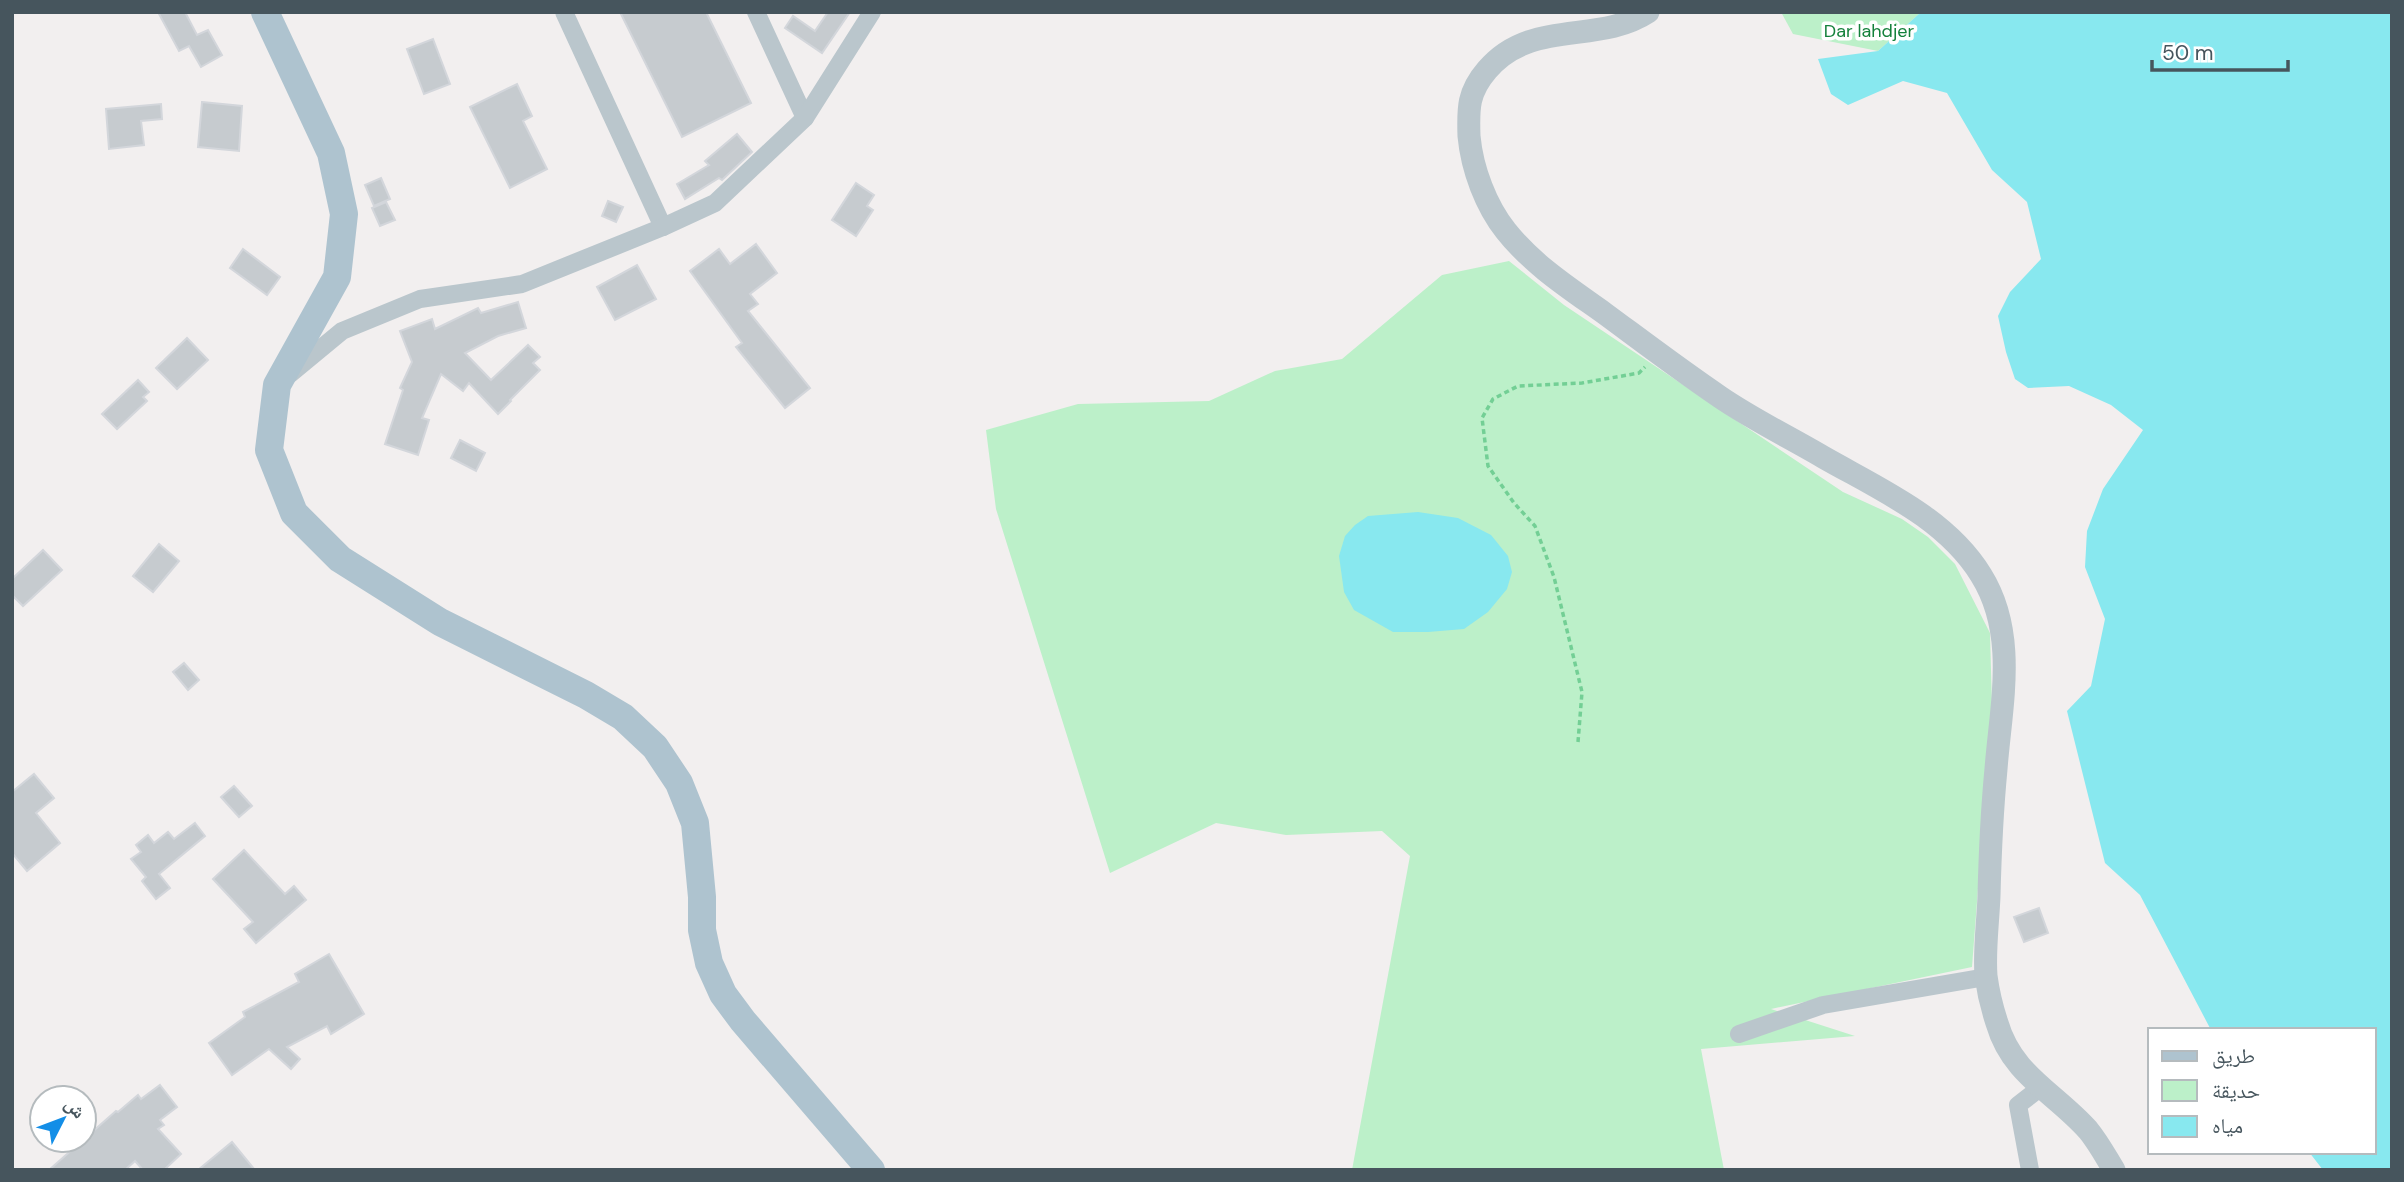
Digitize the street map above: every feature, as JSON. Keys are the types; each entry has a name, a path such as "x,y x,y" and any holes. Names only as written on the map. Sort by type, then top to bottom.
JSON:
{"main road":[{"path":"265,12 331,153 344,214 337,277 277,385 269,450 294,513 340,559 440,622 586,695 624,717 655,747 679,783 695,823 702,897 702,930 709,963 723,994 871,1170"}],"street":[{"path":"564,12 663,227"},
{"path":"756,12 805,118"},
{"path":"277,385 342,331 420,299 522,284 715,203 805,118 872,12"},
{"path":"1648,12 1632,22 1536,38 1500,57 1486,71 1467,107 1470,150 1483,191 1504,229 1533,261 1722,399 1920,513 1959,548 1981,574 1996,606 2004,639 2005,673 1991,846 1986,977 1997,1024 2007,1048 2021,1070 2090,1132 2114,1170"},
{"path":"1739,1034 1823,1005 1986,977"},
{"path":"2030,1170 2018,1105 2040,1088"}],"path":[{"path":"1578,742 1582,692 1554,577 1535,526 1514,503 1488,466 1482,418 1493,399 1518,386 1582,383 1639,373 1659,353"}],"green space":[{"name":"Dar lahdjer","path":"1781,12 1921,12 1878,51 1793,34"},
{"path":"1509,261 1564,305 1843,492 1902,519 1928,537 1955,564 1990,633 1992,706 1972,967 1771,1009 1855,1036 1701,1049 1724,1170 1352,1170 1410,856 1382,831 1286,835 1216,823 1110,873 996,509 986,430 1078,404 1209,401 1275,371 1342,359 1442,275"}],"water":[{"path":"1921,12 2392,12 2392,1170 2323,1170 2311,1154 2376,1154 2376,1028 2210,1028 2140,895 2105,863 2067,711 2091,686 2105,619 2085,567 2087,531 2103,489 2143,430 2111,405 2069,386 2028,388 2015,379 1998,316 2010,292 2041,259 2027,202 1992,170 1947,93 1903,81 1848,105 1831,94 1818,59 1878,51"},
{"path":"1418,512 1458,518 1491,535 1508,556 1512,572 1507,589 1488,612 1464,629 1393,632 1354,610 1344,592 1339,556 1345,536 1355,525 1368,516"}],"building":[{"path":"158,12 185,12 197,35 208,30 222,55 201,67 189,46 179,51"},
{"path":"620,12 706,12 751,103 682,137"},
{"path":"828,12 850,12 822,53 785,28 793,16 815,31"},
{"path":"433,39 450,84 424,94 407,49"},
{"path":"517,84 532,116 523,121 547,169 510,188 470,107"},
{"path":"202,102 242,106 239,151 198,147"},
{"path":"161,104 162,119 141,121 144,145 109,149 106,109"},
{"path":"737,134 752,152 722,180 719,178 685,199 677,184 709,165 705,161"},
{"path":"381,178 390,199 374,206 365,185"},
{"path":"856,183 874,195 867,206 873,210 856,236 832,220"},
{"path":"608,201 623,207 616,222 602,216"},
{"path":"386,202 395,220 380,226 372,208"},
{"path":"756,244 777,273 750,294 758,304 748,311 810,388 785,408 736,347 742,343 690,271 719,249 730,264"},
{"path":"243,249 280,277 267,295 230,268"},
{"path":"637,265 656,299 615,320 597,287"},
{"path":"518,302 526,328 498,336 465,353 491,380 528,345 540,357 533,363 540,370 511,401 498,414 469,383 463,391 441,374 422,418 429,420 418,455 385,444 403,390 400,388 412,362 400,331 432,319 435,329 478,308 481,313"},
{"path":"187,338 208,360 177,389 156,368"},
{"path":"138,380 149,392 143,397 147,401 117,429 102,414"},
{"path":"460,440 485,453 476,471 451,458"},
{"path":"159,544 179,561 153,592 133,576"},
{"path":"43,550 62,570 23,606 12,595 12,579"},
{"path":"184,663 199,680 188,690 173,672"},
{"path":"34,774 54,798 36,813 60,843 27,871 12,853 12,792"},
{"path":"234,786 252,806 239,817 221,797"},
{"path":"195,823 205,836 159,874 170,888 156,899 142,881 146,877 131,859 141,852 136,845 148,835 154,843 168,832 174,839"},
{"path":"244,850 285,894 294,886 306,900 256,943 244,929 253,922 213,879"},
{"path":"2039,908 2048,933 2024,942 2014,917"},
{"path":"329,954 364,1014 331,1034 327,1026 287,1047 300,1059 291,1069 269,1049 232,1075 209,1043 245,1017 243,1012 299,982 295,974"},
{"path":"160,1085 177,1107 160,1120 164,1125 158,1129 181,1154 164,1170 143,1170 135,1161 125,1170 49,1170 67,1154 98,1154 98,1127 138,1095 141,1099"},
{"path":"232,1142 255,1170 198,1170"}]}
